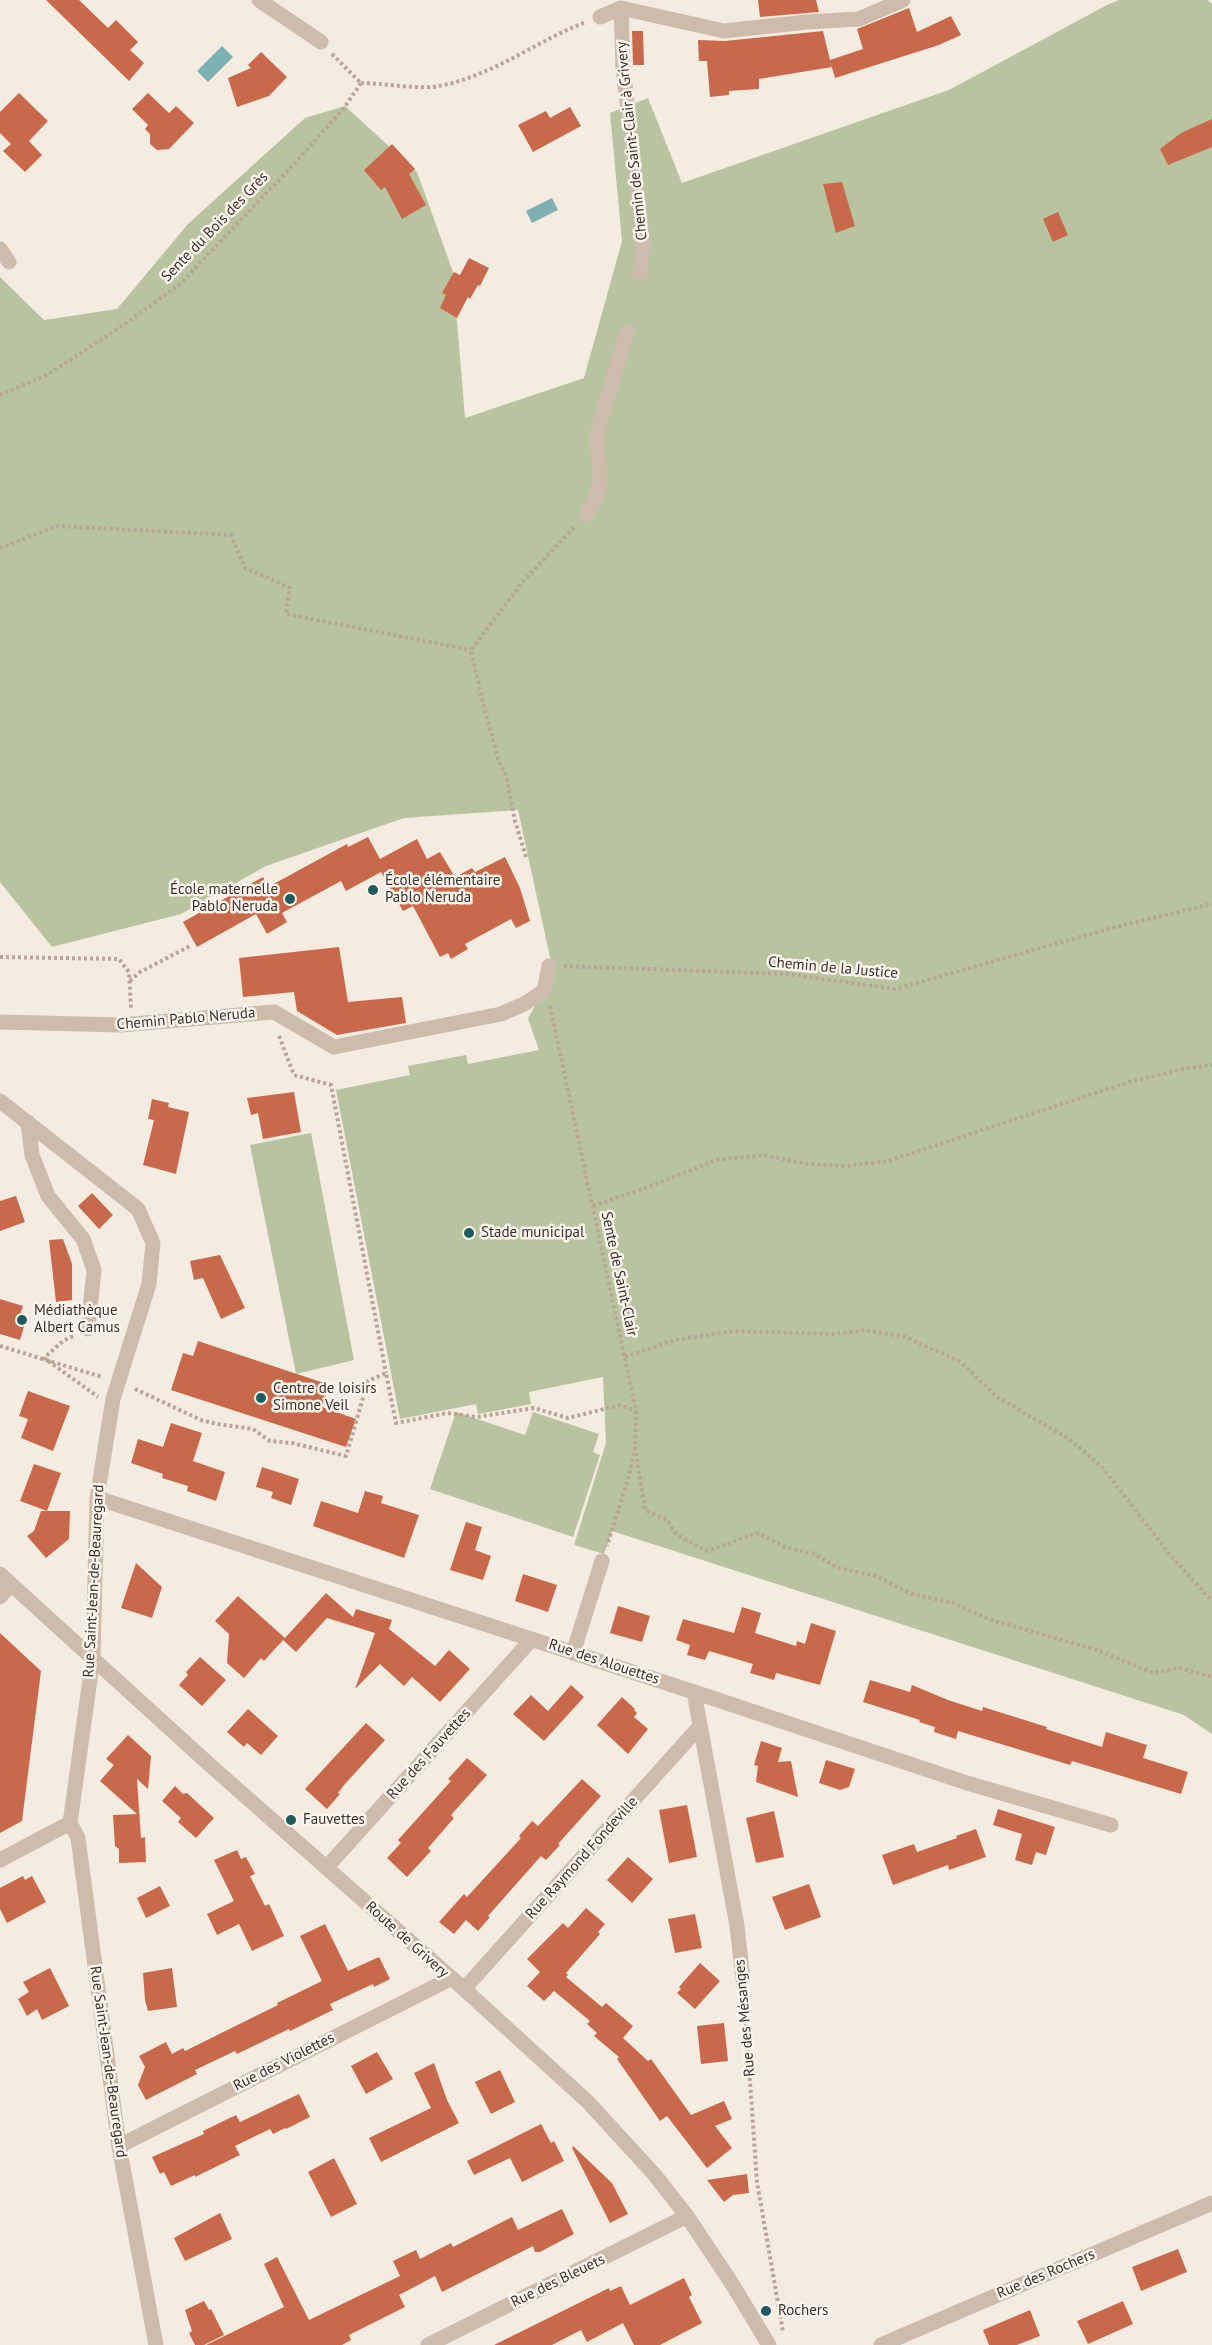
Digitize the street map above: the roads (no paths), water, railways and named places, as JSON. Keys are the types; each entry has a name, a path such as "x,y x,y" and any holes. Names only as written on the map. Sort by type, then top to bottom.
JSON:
{"street":[{"path":"259,0 321,42"},
{"path":"600,17 621,8 724,31 859,19 903,0"},
{"name":"Chemin de Saint-Clair à Grivery","path":"621,8 623,67 643,243 640,273"},
{"path":"586,515 596,500 600,486 597,432 627,333"},
{"name":"Chemin Pablo Neruda","path":"0,1022 132,1024 274,1012 334,1047 501,1014 524,1005 544,991 549,966"},
{"name":"Rue Saint-Jean-de-Beauregard","path":"0,1101 138,1209 153,1243 149,1284 113,1402 97,1498 93,1658 70,1823 78,1838 118,2146 156,2345"},
{"path":"28,1122 32,1155 48,1196 83,1239 94,1270 88,1329"},
{"name":"Rue des Alouettes","path":"97,1498 967,1783 1111,1825"},
{"path":"573,1653 602,1561"},
{"path":"0,1598 5,1579"},
{"name":"Route de Grivery","path":"5,1579 450,1979 464,1989 616,2131 687,2216 769,2345"},
{"name":"Rue des Fauvettes","path":"326,1868 532,1639"},
{"name":"Rue des Mésanges","path":"694,1692 737,1926 743,1978"},
{"name":"Rue Raymond Fondeville","path":"464,1989 700,1726"},
{"path":"0,1860 70,1823"},
{"name":"Rue des Violettes","path":"118,2146 450,1979"},
{"name":"Rue des Rochers","path":"881,2345 1212,2203"},
{"name":"Rue des Bleuets","path":"428,2345 687,2216"}],"water":[{"path":"222,46 233,57 208,82 197,71"},
{"path":"552,198 558,210 532,223 526,211"}],"place":[{"name":"École élémentaire Pablo Neruda","path":"373,890"},
{"name":"École maternelle Pablo Neruda","path":"290,899"},
{"name":"Stade municipal","path":"469,1233"},
{"name":"Médiathèque Albert Camus","path":"22,1320"},
{"name":"Centre de loisirs Simone Veil","path":"261,1398"},
{"name":"Fauvettes","path":"291,1820"},
{"name":"Rochers","path":"766,2311"}]}
